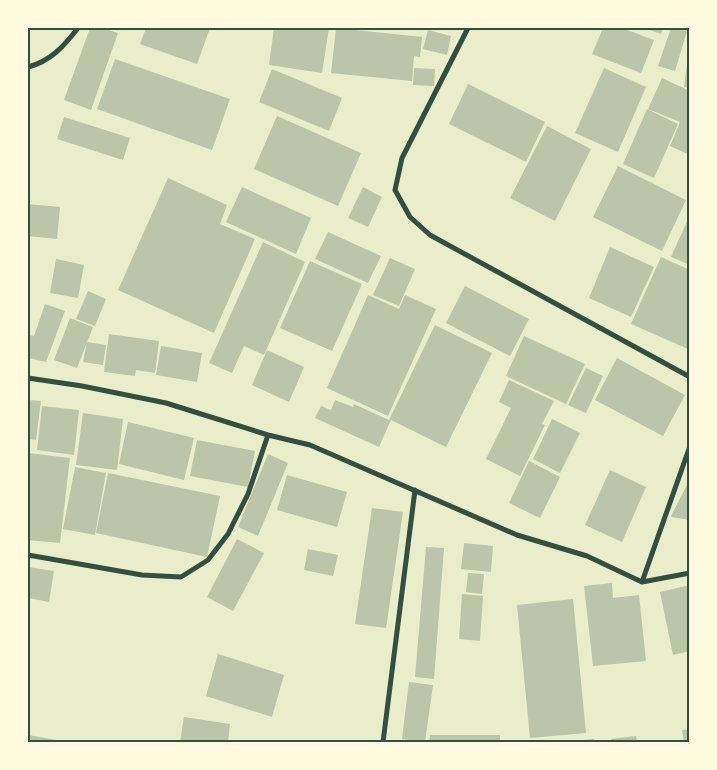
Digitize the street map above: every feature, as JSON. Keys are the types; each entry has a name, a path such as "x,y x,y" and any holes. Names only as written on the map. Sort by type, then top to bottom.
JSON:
{"street":[{"path":"28,67 39,64 62,49 78,28"},
{"path":"468,28 402,158 395,190 410,217 430,235 690,377"},
{"path":"28,378 82,386 166,403 268,435 310,445 517,534 588,556 642,582 690,573"},
{"path":"28,555 142,575 181,578 208,560 228,534 248,494 268,435"},
{"path":"642,582 690,446"},
{"path":"383,742 415,490"}],"building":[{"path":"90,28 103,28 118,33 91,110 64,100"},
{"path":"146,28 210,28 197,64 140,44"},
{"path":"274,28 329,28 322,73 269,65"},
{"path":"336,28 422,37 420,57 414,56 412,81 331,73"},
{"path":"603,28 622,28 654,40 641,73 592,54"},
{"path":"644,28 663,28 661,34"},
{"path":"671,28 688,28 675,71 658,66"},
{"path":"428,30 451,36 447,55 423,49"},
{"path":"688,56 690,56 690,88 684,87"},
{"path":"115,59 230,99 212,150 97,109"},
{"path":"414,68 435,69 434,86 413,85"},
{"path":"604,68 646,87 618,152 575,133"},
{"path":"272,69 342,98 329,131 259,102"},
{"path":"662,78 690,91 690,155 670,146 680,122 648,109"},
{"path":"468,84 545,122 526,162 449,124"},
{"path":"647,109 678,124 654,178 623,164"},
{"path":"277,116 361,153 338,206 254,169"},
{"path":"64,117 130,138 123,160 57,139"},
{"path":"547,126 591,149 555,221 510,198"},
{"path":"618,166 686,200 662,251 593,217"},
{"path":"168,178 227,205 220,224 255,239 214,333 118,290"},
{"path":"242,187 311,218 296,254 226,222"},
{"path":"363,187 382,197 368,227 348,218"},
{"path":"28,204 60,207 57,239 28,236"},
{"path":"690,215 690,265 671,257"},
{"path":"328,232 381,256 368,283 315,259"},
{"path":"263,242 305,262 264,355 244,346 232,373 209,363"},
{"path":"610,247 654,267 631,317 589,298"},
{"path":"661,257 690,270 688,349 631,324"},
{"path":"390,258 415,269 399,306 373,295"},
{"path":"56,259 84,265 78,298 50,293"},
{"path":"310,261 362,284 332,351 280,328"},
{"path":"465,286 529,319 510,356 446,323"},
{"path":"88,291 106,299 95,326 76,319"},
{"path":"368,295 399,309 405,295 436,309 388,416 327,388"},
{"path":"45,304 65,311 46,362 28,358 28,335 34,336"},
{"path":"70,318 93,327 77,368 54,360"},
{"path":"435,325 492,353 446,447 391,420 379,447 315,418 321,406 331,410 335,400 353,407 354,404 389,420"},
{"path":"109,334 159,341 155,373 136,370 135,376 104,372"},
{"path":"524,336 585,364 566,404 506,376"},
{"path":"87,342 106,345 103,365 83,362"},
{"path":"161,346 202,353 197,382 156,375"},
{"path":"267,350 304,367 289,402 252,385"},
{"path":"617,358 685,395 663,436 595,400"},
{"path":"586,368 603,376 586,413 568,405"},
{"path":"509,380 554,401 542,424 545,425 520,476 486,459 511,408 499,402"},
{"path":"28,400 41,401 36,440 28,439"},
{"path":"42,406 79,410 74,455 37,450"},
{"path":"83,413 123,419 117,470 76,465"},
{"path":"552,419 580,433 560,473 533,459"},
{"path":"128,422 194,438 184,480 119,464"},
{"path":"197,440 255,451 248,487 190,476"},
{"path":"28,453 70,458 60,543 28,540"},
{"path":"268,454 288,463 258,536 238,527"},
{"path":"529,461 560,477 540,518 509,503"},
{"path":"75,467 106,473 95,535 63,529"},
{"path":"610,470 646,487 622,542 585,525"},
{"path":"108,473 220,496 207,557 96,533"},
{"path":"287,475 347,492 337,527 277,510"},
{"path":"690,479 690,520 671,517 671,516"},
{"path":"372,508 403,512 386,628 355,624"},
{"path":"237,539 264,553 233,611 207,597"},
{"path":"464,543 493,546 491,572 461,569"},
{"path":"426,547 444,548 434,679 415,677"},
{"path":"308,549 338,555 333,576 304,570"},
{"path":"28,567 54,571 49,602 28,598"},
{"path":"468,573 484,574 482,594 466,592"},
{"path":"612,583 613,598 639,595 646,661 593,666 584,586"},
{"path":"690,585 690,651 673,655 660,592"},
{"path":"462,594 483,596 480,641 459,639"},
{"path":"573,599 586,733 530,738 517,605"},
{"path":"218,654 284,675 272,717 206,696"},
{"path":"409,682 433,685 425,742 402,739"},
{"path":"184,717 230,724 228,742 180,742"},
{"path":"690,729 690,742 684,742 682,730"},
{"path":"28,735 62,741 62,742 28,742"},
{"path":"430,735 500,735 500,742 429,742"},
{"path":"636,736 637,742 612,742 611,739"},
{"path":"594,739 595,742 572,742 572,741"}]}
